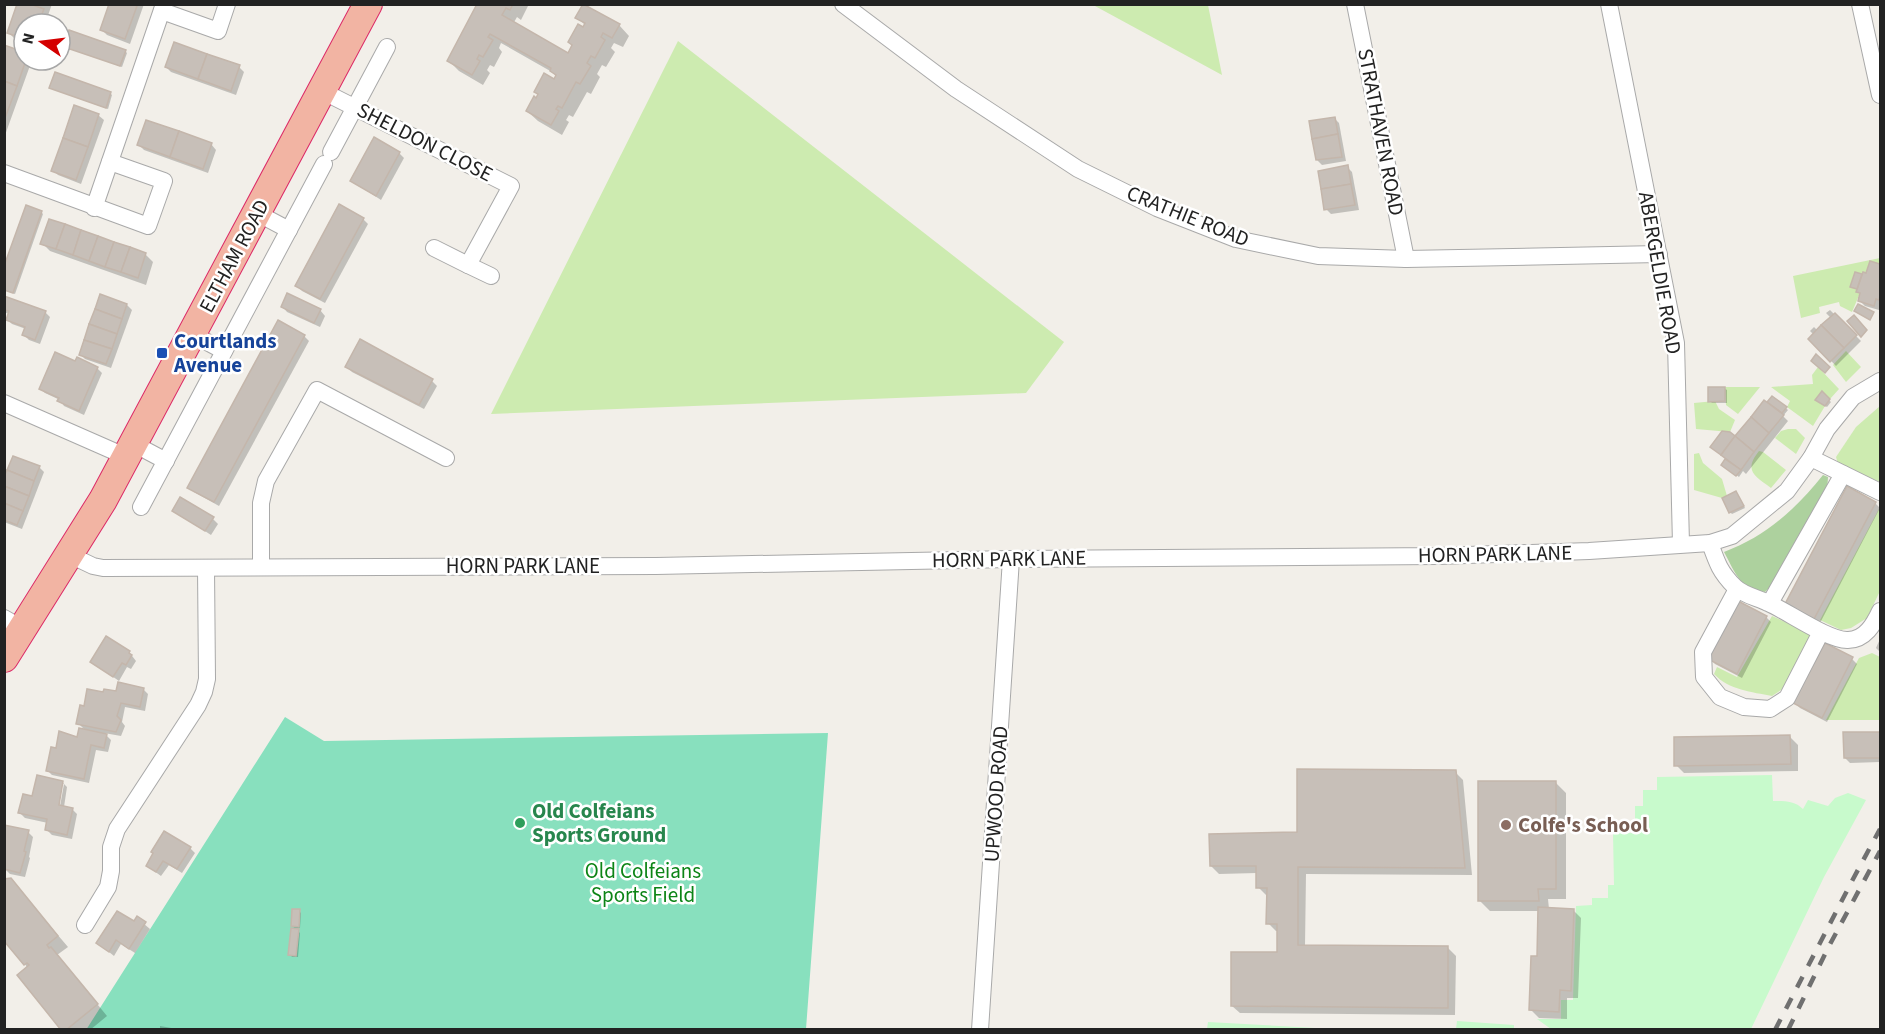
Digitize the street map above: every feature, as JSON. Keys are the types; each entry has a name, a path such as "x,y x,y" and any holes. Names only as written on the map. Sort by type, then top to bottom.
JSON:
{"highway":[{"name":"ELTHAM ROAD","path":"4,658 14,623 70,555 131,450 368,4"}],"street":[{"path":"94,207 163,8 218,31 227,4"},
{"name":"CRATHIE ROAD","path":"843,4 956,89 1078,169 1157,208 1236,239 1318,256 1406,260 1659,254"},
{"name":"STRATHAVEN ROAD","path":"1355,4 1406,260"},
{"name":"ABERGELDIE ROAD","path":"1609,4 1676,343 1680,544"},
{"path":"1860,4 1881,95"},
{"path":"141,507 387,47"},
{"name":"SHELDON CLOSE","path":"322,91 511,186 468,265"},
{"path":"4,173 148,226 164,181 110,162"},
{"path":"257,213 289,230"},
{"path":"434,248 491,276"},
{"path":"192,334 224,351"},
{"name":"HORN PARK LANE","path":"70,555 93,566 103,568 644,566 1011,558 1437,556 1589,551 1710,543 1732,536 1787,491 1827,429 1853,397 1881,381"},
{"path":"261,567 261,503 266,481 317,390 446,458"},
{"path":"4,403 166,461"},
{"path":"1810,458 1881,492"},
{"path":"1770,603 1843,474"},
{"path":"1710,543 1719,569 1737,589 1770,603 1821,632 1847,640 1863,636 1881,610"},
{"name":"UPWOOD ROAD","path":"980,1029 1011,558"},
{"path":"86,925 108,887 111,847 117,829 204,693 207,679 206,568"},
{"path":"1737,589 1703,652 1704,677 1720,697 1744,707 1770,709 1787,698 1821,632"}],"green space":[{"path":"1093,5 1208,5 1222,75 1095,6"},
{"path":"678,41 1064,342 1026,393 491,414"},
{"path":"1880,258 1880,264 1870,261 1866,273 1855,272 1850,287 1857,289 1860,293 1852,312 1840,306 1839,302 1819,307 1820,313 1801,318 1793,276"},
{"path":"1846,351 1861,367 1846,382 1833,365"},
{"path":"1818,367 1839,389 1830,399 1822,392 1816,400 1825,406 1813,426 1787,407 1790,401 1771,387 1813,384 1812,375"},
{"path":"1725,387 1760,387 1738,414 1726,405"},
{"path":"1715,401 1719,409 1735,420 1730,432 1696,429 1694,403"},
{"path":"1880,406 1880,482 1838,464 1836,457 1856,427"},
{"path":"1796,429 1805,438 1796,454 1775,438 1781,431"},
{"path":"1759,451 1786,470 1771,488 1753,472 1752,464"},
{"path":"1699,453 1703,463 1722,479 1727,496 1722,498 1694,490 1694,454"},
{"path":"1823,475 1828,477 1827,492 1770,587 1765,592 1749,587 1739,579 1724,552 1739,546 1779,521"},
{"path":"1880,507 1880,591 1867,618 1851,628 1841,630 1820,620"},
{"path":"1772,616 1812,634 1787,686 1772,696 1734,687 1714,674 1717,667 1737,677"},
{"path":"1872,653 1880,657 1880,720 1826,720 1859,658"},
{"name":"Old Colfeians Sports Ground","path":"285,717 324,741 828,733 806,1029 86,1030"},
{"path":"1772,775 1773,801 1786,801 1803,809 1808,800 1828,806 1835,798 1848,793 1866,800 1824,877 1751,1029 1551,1029 1537,1019 1561,1019 1561,1000 1573,1000 1576,906 1592,905 1592,898 1608,898 1608,885 1614,885 1613,833 1635,833 1635,806 1643,806 1643,790 1657,790 1657,777"},
{"path":"1457,1021 1514,1025 1514,1029 1456,1029"},
{"path":"1208,1022 1333,1029 1207,1029"}],"building":[{"path":"17,4 30,4 44,9 43,12 14,12"},
{"path":"109,4 137,6 125,39 100,30"},
{"path":"477,4 513,4 510,10 506,8 502,15 568,53 572,45 568,42 578,24 583,27 585,23 575,18 583,4 620,24 612,38 603,33 601,37 605,40 595,58 591,56 587,63 591,66 580,84 576,82 562,108 558,106 556,109 559,111 551,125 526,111 534,96 536,98 538,94 534,92 544,73 554,79 556,75 550,71 551,68 490,34 488,37 493,40 483,57 479,55 477,59 480,61 472,75 447,61"},
{"path":"12,18 12,35 7,33"},
{"path":"72,31 126,50 120,66 72,50"},
{"path":"174,42 207,54 198,79 165,67"},
{"path":"4,45 12,48 12,72 22,72 17,86 4,81"},
{"path":"207,54 240,65 231,91 198,79"},
{"path":"55,72 111,92 106,108 49,88"},
{"path":"4,81 17,86 5,118 4,118"},
{"path":"74,105 99,114 88,147 63,138"},
{"path":"1335,117 1338,134 1312,139 1309,121"},
{"path":"146,120 179,131 170,157 137,145"},
{"path":"179,131 212,143 203,169 170,157"},
{"path":"1338,134 1342,157 1316,160 1312,139"},
{"path":"374,137 400,152 376,196 350,181"},
{"path":"63,138 88,147 76,180 51,171"},
{"path":"1348,165 1351,184 1321,189 1318,171"},
{"path":"1351,184 1355,205 1324,210 1321,189"},
{"path":"339,204 364,218 320,299 295,286"},
{"path":"26,205 42,211 13,293 4,290 4,266"},
{"path":"49,219 65,224 56,249 40,244"},
{"path":"65,224 81,230 73,255 56,249"},
{"path":"81,230 98,236 89,261 73,255"},
{"path":"98,236 114,242 105,267 89,261"},
{"path":"114,242 130,247 121,272 105,267"},
{"path":"130,247 146,253 138,278 121,272"},
{"path":"1870,261 1880,264 1880,296 1879,300 1876,299 1874,306 1858,301 1860,293 1856,292 1863,272 1866,273"},
{"path":"1855,272 1862,274 1857,289 1850,287"},
{"path":"287,293 321,309 314,323 281,307"},
{"path":"100,294 127,304 122,319 95,309"},
{"path":"4,296 46,311 35,340 22,335 25,327 6,320 9,311 4,310"},
{"path":"1858,304 1874,312 1870,320 1854,311"},
{"path":"95,309 122,319 117,334 89,324"},
{"path":"1835,313 1857,335 1844,348 1821,325"},
{"path":"1854,315 1867,330 1861,337 1847,321"},
{"path":"278,320 305,335 214,502 187,488"},
{"path":"89,324 117,334 112,349 84,340"},
{"path":"1821,325 1844,348 1830,362 1808,339"},
{"path":"360,339 433,379 419,405 345,367"},
{"path":"84,340 112,349 106,364 79,355"},
{"path":"55,352 75,361 77,357 98,367 79,411 57,401 59,398 39,389"},
{"path":"1816,354 1830,367 1825,373 1811,361"},
{"path":"1708,387 1725,387 1725,401 1708,402"},
{"path":"1822,391 1830,399 1825,406 1815,400"},
{"path":"1772,396 1787,407 1782,413 1767,402"},
{"path":"1764,400 1784,415 1769,433 1751,417"},
{"path":"1751,417 1769,433 1754,452 1735,436"},
{"path":"1722,431 1730,432 1735,436 1721,455 1710,447"},
{"path":"1735,436 1754,452 1741,470 1721,455"},
{"path":"13,456 40,466 34,481 7,470"},
{"path":"1725,459 1741,470 1736,476 1721,465"},
{"path":"7,470 34,481 29,496 4,486"},
{"path":"4,486 29,496 23,511 4,503"},
{"path":"1847,486 1876,502 1814,619 1785,604"},
{"path":"1736,491 1744,506 1729,513 1722,498"},
{"path":"180,497 214,517 205,531 172,511"},
{"path":"4,503 23,511 17,525 4,520"},
{"path":"1738,601 1767,616 1737,674 1708,659"},
{"path":"106,636 130,651 132,655 126,665 122,663 113,677 90,662"},
{"path":"1825,643 1853,657 1822,718 1793,703"},
{"path":"118,682 144,688 140,707 121,703 117,716 121,720 116,732 76,724 80,705 84,706 87,689 103,692 104,689 116,691"},
{"path":"79,728 107,734 104,748 91,745 84,779 46,771 51,747 56,748 59,731 77,737"},
{"path":"1843,732 1880,732 1880,758 1844,758"},
{"path":"1790,735 1791,764 1674,766 1674,737"},
{"path":"1297,769 1456,770 1465,868 1298,867 1298,945 1448,946 1448,1008 1231,1006 1231,952 1277,952 1277,924 1266,924 1267,888 1256,888 1256,866 1210,866 1209,834 1297,832"},
{"path":"37,775 63,781 59,805 73,808 67,835 45,830 47,819 18,813 23,794 32,796"},
{"path":"1478,781 1556,781 1556,889 1538,889 1539,901 1478,901"},
{"path":"4,825 29,830 20,873 4,869"},
{"path":"164,831 191,847 177,869 163,861 156,872 146,866 153,853 151,852"},
{"path":"11,878 58,936 47,945 49,948 51,947 98,1004 66,1030 61,1030 17,975 29,965 27,963 24,965 4,941 4,879"},
{"path":"1538,907 1574,909 1571,991 1560,990 1559,1012 1529,1010 1531,956 1537,956"},
{"path":"292,909 300,909 299,927 291,926"},
{"path":"117,911 134,921 137,916 146,922 129,949 116,940 109,952 96,943"},
{"path":"291,928 299,929 296,956 288,955"}],"railway":[{"path":"1775,1030 1880,829"},
{"path":"1788,1030 1828,948 1880,851"}],"place":[{"name":"Courtlands Avenue","path":"162,353"},
{"name":"Old Colfeians Sports Ground","path":"520,823"},
{"name":"Colfe's School","path":"1506,825"}],"park label":[{"name":"Old Colfeians Sports Field","path":"643,883"}]}
